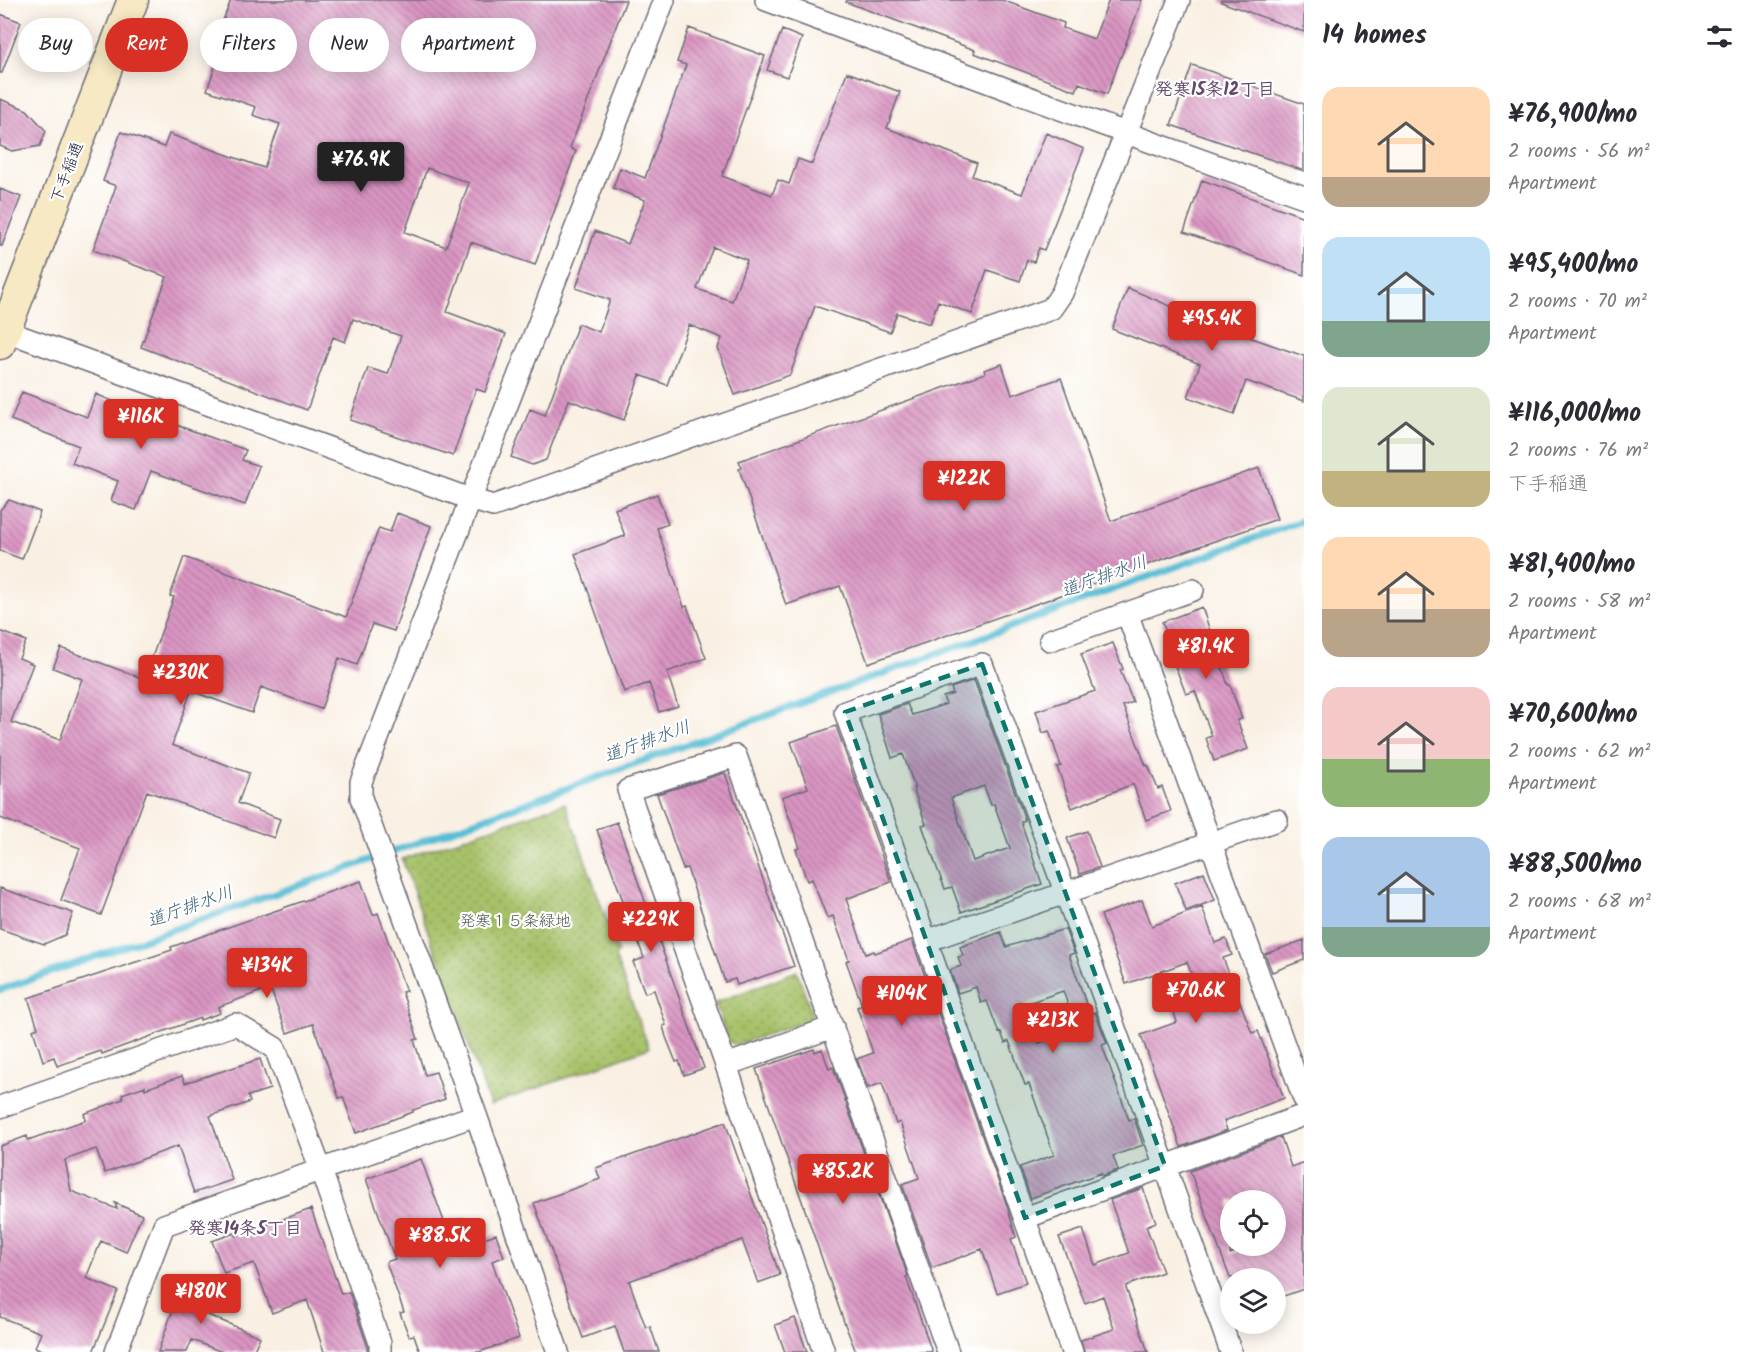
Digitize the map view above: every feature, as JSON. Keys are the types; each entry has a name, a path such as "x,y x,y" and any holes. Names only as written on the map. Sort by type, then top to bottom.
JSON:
{"main road":[{"name":"下手稲通","path":"2,335 132,0"}],"street":[{"path":"558,1352 476,1115 361,798 361,782 664,0"},
{"path":"766,0 1304,197"},
{"path":"2,335 493,506 1051,309 1062,293 1179,0"},
{"path":"1050,640 1193,590"},
{"path":"1127,613 1304,1100"},
{"path":"1072,1352 845,712 982,664 1231,1352"},
{"path":"824,1352 726,1065 628,790 736,756 948,1352"},
{"path":"926,941 1277,820"},
{"path":"0,1107 236,1024 275,1048 321,1170 380,1343 380,1352"},
{"path":"726,1065 833,1027"},
{"path":"116,1352 164,1225 476,1115"},
{"path":"1024,1218 1304,1115"}],"highlighted area":[{"path":"982,664 1165,1166 1025,1218 845,712"}],"green space":[{"name":"発寒１５条緑地","path":"565,803 618,952 615,957 649,1048 490,1105 402,859"},
{"path":"797,971 812,1013 808,1021 736,1045 728,1041 715,1003"}],"building":[{"path":"231,0 626,0 570,148 576,151 535,265 471,242 447,312 506,334 485,392 476,389 453,456 350,420 368,368 388,374 401,336 353,319 345,342 333,337 307,410 141,347 167,277 93,250 116,186 103,181 121,132 164,147 169,134 264,168 280,124 253,115 256,107 207,90 213,72 297,72 297,18 224,18","holes":["427,168 469,183 446,247 405,232"]},
{"path":"847,0 1002,0 1064,23 1063,28 1094,39 1109,0 1142,0 1107,94 1079,83 1076,91 974,53 975,50 846,2"},
{"path":"1221,0 1304,0 1304,32 1221,2"},
{"path":"0,14 18,21 18,30 2,73 0,73"},
{"path":"689,28 765,56 722,176 772,195 778,180 789,184 798,159 812,164 847,72 900,92 887,128 977,163 972,176 1022,194 1046,133 1084,149 1044,250 1039,248 1034,262 1027,260 1020,281 987,270 972,314 938,301 930,324 897,313 890,332 815,306 790,375 735,395 718,348 722,338 689,325 667,385 640,375 624,420 569,400 546,460 532,465 511,457 530,409 545,415 578,324 599,332 610,300 576,288 595,231 628,244 645,200 613,188 620,168 645,178 686,65 677,62","holes":["713,247 747,260 732,301 697,289"]},
{"path":"782,30 802,38 787,77 767,70"},
{"path":"1192,65 1304,104 1304,171 1171,125"},
{"path":"0,99 27,110 46,131 40,146 12,151 0,146"},
{"path":"1202,180 1304,217 1304,275 1184,232"},
{"path":"0,189 21,197 2,246 0,246"},
{"path":"1128,288 1217,326 1304,356 1304,401 1246,381 1234,414 1188,397 1200,364 1112,329"},
{"path":"1002,364 1012,395 1061,378 1111,521 1259,468 1277,519 868,663 840,586 786,605 739,469 742,468 739,461 985,373 984,370"},
{"path":"22,392 87,417 96,394 126,407 124,413 165,429 168,422 246,450 242,460 259,466 245,505 151,471 136,510 111,501 118,481 72,463 79,446 11,420"},
{"path":"657,494 668,524 657,528 684,607 687,606 706,658 667,672 678,706 659,712 649,683 624,692 575,554 625,536 615,509"},
{"path":"9,500 40,512 22,559 0,551 0,510"},
{"path":"397,513 431,526 394,631 372,624 357,665 339,658 321,709 261,687 252,713 191,691 172,745 249,773 238,803 280,819 274,838 147,791 101,915 61,900 80,848 0,818 0,631 26,641 19,658 33,664 11,722 60,740 82,679 53,668 61,648 144,679 174,597 170,596 184,557 346,617 379,528 390,532"},
{"path":"1202,607 1242,719 1237,720 1248,749 1214,761 1206,738 1212,736 1195,691 1186,694 1165,640 1169,639 1162,622"},
{"path":"1113,643 1123,669 1120,670 1133,702 1123,706 1146,766 1148,765 1158,789 1162,787 1171,811 1146,820 1133,784 1072,808 1057,767 1061,766 1049,731 1043,733 1036,711 1095,691 1081,654"},
{"path":"974,680 1025,820 1021,822 1042,884 961,912 952,887 945,889 937,868 922,825 926,824 903,754 892,758 878,714 907,704 912,715 946,704 943,697 953,694 951,688","holes":["984,786 991,805 994,804 1010,848 973,861 951,798"]},
{"path":"836,726 891,882 846,899 866,954 912,940 1016,1237 1011,1239 1026,1283 997,1293 982,1249 932,1268 902,1184 919,1178 900,1122 896,1124 882,1083 868,1088 857,1059 873,1053 857,1007 862,1005 846,961 849,960 833,916 827,918 812,879 807,881 796,849 800,848 782,797 808,788 791,742"},
{"path":"725,773 794,966 737,985 735,979 725,982 687,868 683,869 657,794"},
{"path":"617,822 704,1068 684,1075 666,1037 663,1026 666,1025 654,990 645,993 633,962 644,958 597,830"},
{"path":"1087,831 1100,867 1080,874 1067,838"},
{"path":"1204,872 1215,900 1186,911 1175,883"},
{"path":"361,881 373,915 378,913 406,991 402,992 418,1039 414,1040 425,1075 436,1072 445,1099 356,1133 343,1097 339,1098 313,1024 287,1033 270,988 218,1007 220,1013 200,1020 200,1018 102,1054 101,1051 57,1066 54,1057 43,1061 33,1030 38,1028 28,998 172,950 171,947"},
{"path":"0,888 73,913 65,935 44,944 0,929"},
{"path":"1142,900 1152,926 1202,907 1215,943 1226,939 1232,955 1223,958 1252,1033 1258,1031 1284,1098 1224,1121 1227,1130 1181,1147 1141,1035 1177,1022 1172,1006 1199,997 1187,962 1126,984 1101,915"},
{"path":"1065,929 1074,953 1069,955 1090,1014 1095,1012 1107,1043 1102,1045 1129,1120 1134,1118 1143,1145 1113,1156 1118,1170 1102,1176 1101,1173 1031,1198 1020,1167 1054,1155 1029,1084 1025,1085 1009,1041 1005,1043 1001,1032 999,1033 987,1001 981,1003 976,987 958,993 950,970 961,966 958,957 963,956 960,947 1001,932 1006,947","holes":["1063,991 1077,1030 1039,1043 1025,1004"]},
{"path":"1304,940 1304,960 1272,972 1265,954"},
{"path":"814,1049 815,1052 822,1049 829,1069 833,1067 908,1276 906,1277 932,1352 856,1352 844,1322 756,1069"},
{"path":"260,1059 270,1089 248,1096 250,1102 210,1116 232,1180 194,1193 178,1146 105,1173 96,1149 65,1160 71,1191 117,1209 115,1203 142,1215 126,1252 101,1241 86,1278 118,1291 93,1352 46,1352 35,1347 41,1333 0,1317 0,1146 27,1136 28,1140 86,1120 84,1114 123,1099 122,1094 145,1086 145,1089 182,1076 185,1083"},
{"path":"725,1122 780,1275 758,1283 742,1240 629,1281 646,1328 650,1326 659,1352 624,1352 615,1326 583,1338 534,1203 600,1179 596,1168"},
{"path":"1281,1137 1291,1167 1304,1162 1304,1289 1286,1295 1286,1268 1226,1268 1222,1256 1286,1256 1286,1190 1220,1190 1220,1251 1190,1171"},
{"path":"421,1159 445,1224 463,1218 472,1242 496,1234 504,1257 492,1261 519,1338 479,1352 420,1352 414,1335 409,1336 400,1313 404,1312 386,1262 395,1259 366,1179"},
{"path":"1143,1188 1156,1222 1146,1226 1163,1272 1126,1286 1126,1288 1148,1352 1084,1352 1081,1340 1114,1329 1103,1296 1085,1303 1059,1237 1083,1229 1095,1265 1129,1253 1110,1200"},
{"path":"311,1209 341,1294 349,1292 367,1345 367,1352 324,1352 307,1300 272,1313 254,1263 224,1273 212,1241 235,1233 236,1236"},
{"path":"175,1277 209,1290 201,1312 260,1337 253,1352 222,1352 192,1340 187,1352 158,1352 177,1298 169,1295"},
{"path":"795,1318 807,1352 785,1352 775,1325"}],"waterway":[{"name":"道庁排水川","path":"0,990 337,872 1304,520"}],"district":[{"name":"発寒15条12丁目","path":"1215,89"},
{"name":"発寒14条5丁目","path":"245,1228"}]}
